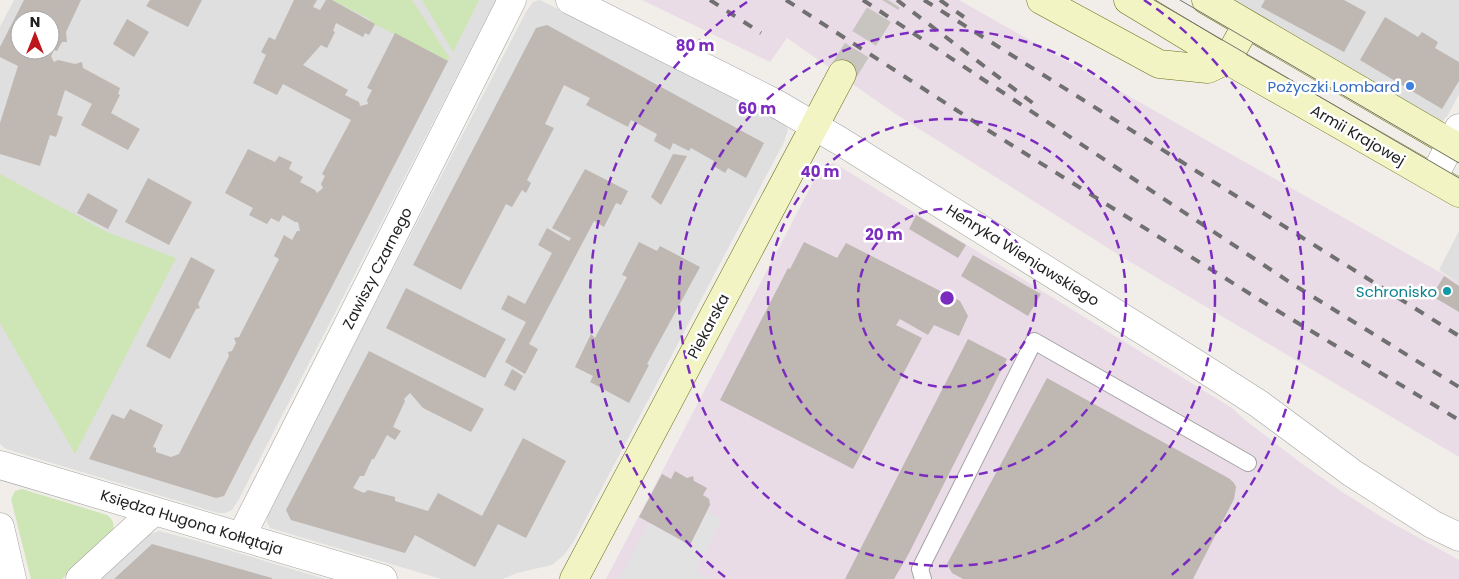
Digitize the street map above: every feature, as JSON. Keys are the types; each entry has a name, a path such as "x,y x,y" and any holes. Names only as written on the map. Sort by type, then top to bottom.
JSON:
{"street":[{"name":"Zawiszy Czarnego","path":"241,537 512,0"},
{"name":"Henryka Wieniawskiego","path":"570,0 775,103 813,125 1195,363 1259,404 1352,473 1432,524 1459,537"},
{"path":"1041,0 1160,64 1208,69 1227,60 1247,24"},
{"name":"Armii Krajowej","path":"1128,0 1227,60 1459,193"},
{"path":"1206,0 1456,140 1433,178"},
{"name":"Piekarska","path":"574,579 813,125 842,74"},
{"name":"Księdza Hugona Kołłątaja","path":"0,465 384,579"},
{"path":"80,579 154,511"},
{"path":"0,527 12,579"}],"lane":[{"path":"923,579 920,569 1034,341 1248,463"}],"shaded area":[{"path":"14,0 496,0 232,510 218,513 6,449 0,444 0,27"},
{"path":"540,0 781,121 788,129 784,142 574,541 564,555 552,565 517,573 503,579 441,579 270,528 267,522 267,513 526,12 533,2"},
{"path":"642,0 959,0 1459,283 1459,457 1122,257 894,113 787,38 770,62"},
{"path":"1220,0 1459,0 1459,94 1448,115 1442,122 1437,123"},
{"path":"834,163 1232,408 1305,466 1344,493 1385,519 1459,560 1459,579 606,579 821,167"},
{"path":"1459,231 1459,283 1439,270"},
{"path":"707,511 722,519 696,571 711,579 619,579 649,523 689,545"},
{"path":"159,531 325,579 100,579 150,534"}],"green space":[{"path":"332,0 412,0 449,57 448,61 370,22 371,20"},
{"path":"422,0 479,0 453,52"},
{"path":"0,174 107,232 176,258 75,454 0,323"},
{"path":"22,489 107,515 113,523 112,534 62,579 31,579 11,499 15,491"}],"building":[{"path":"24,0 81,0 66,32 67,42 62,42 60,46 60,10 19,10"},
{"path":"150,0 202,0 188,27 146,6"},
{"path":"294,0 317,0 313,7 320,10 326,0 332,0 375,24 369,35 365,33 363,37 336,23 333,31 335,32 327,48 321,45 303,65 348,90 345,95 359,102 360,106 368,104 367,100 372,90 367,88 395,33 448,61 224,496 216,498 89,459 112,414 124,419 130,409 163,425 153,447 156,448 156,452 171,457 179,454 229,356 228,352 232,351 236,343 234,338 239,337 279,259 274,256 284,235 292,240 297,231 300,231 298,222 283,215 279,222 271,218 267,224 249,215 253,208 225,193 248,149 275,162 279,156 292,162 289,169 303,177 300,182 317,193 323,188 321,184 325,176 322,174 351,120 283,84 277,95 253,83 266,55 261,52 269,37 275,40"},
{"path":"1265,0 1344,0 1366,12 1344,52 1261,7"},
{"path":"1385,17 1418,37 1422,32 1438,42 1435,48 1459,62 1459,81 1442,109 1360,60"},
{"path":"127,19 149,32 134,57 113,44"},
{"path":"547,25 764,143 746,178 728,168 725,173 712,165 714,161 691,148 689,151 673,143 670,150 654,141 657,134 631,120 628,127 586,105 590,98 564,85 545,124 554,128 527,180 531,183 526,193 522,190 512,207 506,204 461,290 413,265 536,28"},
{"path":"10,27 10,60 53,60 54,62 58,60 75,64 82,62 83,68 120,88 118,94 120,95 111,113 140,129 128,150 81,125 92,104 65,90 57,115 63,117 56,137 50,135 40,166 0,154 0,123 18,66 0,57 0,47"},
{"path":"673,154 687,156 661,205 651,197"},
{"path":"585,169 628,191 621,205 616,203 604,227 594,221 529,344 538,349 525,374 505,362 526,322 501,309 508,295 525,304 552,253 538,245 547,228 569,241 571,238 552,228"},
{"path":"148,178 192,202 169,245 125,222"},
{"path":"88,193 118,210 108,229 77,213"},
{"path":"916,215 966,245 958,258 909,229"},
{"path":"639,242 657,251 660,246 700,267 647,364 649,365 629,403 590,382 593,376 575,367 591,334 595,338 627,277 622,275"},
{"path":"804,242 837,258 846,243 960,301 968,316 959,336 934,325 928,335 900,319 896,325 922,338 853,469 720,400 788,268 790,269"},
{"path":"973,255 1041,294 1028,316 961,276"},
{"path":"191,257 215,270 198,304 200,308 196,309 170,359 146,346"},
{"name":"Schronisko","path":"1444,276 1459,286 1459,312 1432,296"},
{"path":"406,288 506,339 485,378 386,328"},
{"path":"968,339 1007,359 908,555 894,579 845,579"},
{"path":"369,351 484,409 471,432 423,408 410,393 404,399 405,401 393,427 401,431 395,440 387,435 364,476 360,476 353,488 364,493 368,490 395,497 395,501 428,511 438,493 482,516 523,438 566,461 526,538 498,524 475,567 415,535 405,553 291,520 286,510"},
{"path":"512,369 523,376 515,391 504,385"},
{"path":"1047,378 1230,479 1234,483 1236,487 1234,499 1193,579 963,579 952,573 947,564"},
{"path":"675,471 687,478 693,476 694,481 707,488 703,495 709,499 710,505 690,545 639,517 662,474 671,479"},
{"path":"152,544 272,578 272,579 114,579"}],"tunnel":[{"path":"842,74 888,0"}],"tram line":[{"path":"1154,0 1459,178"},
{"path":"1180,0 1459,163"}],"railway":[{"path":"710,0 761,33"},
{"path":"786,0 978,124 1268,305 1459,420"},
{"path":"863,0 1294,285 1459,387"},
{"path":"897,0 1038,107"},
{"path":"924,0 1459,336"},
{"path":"940,0 964,17"}],"place":[{"name":"Pożyczki Lombard","path":"1410,86"},
{"name":"Schronisko","path":"1447,291"}]}
